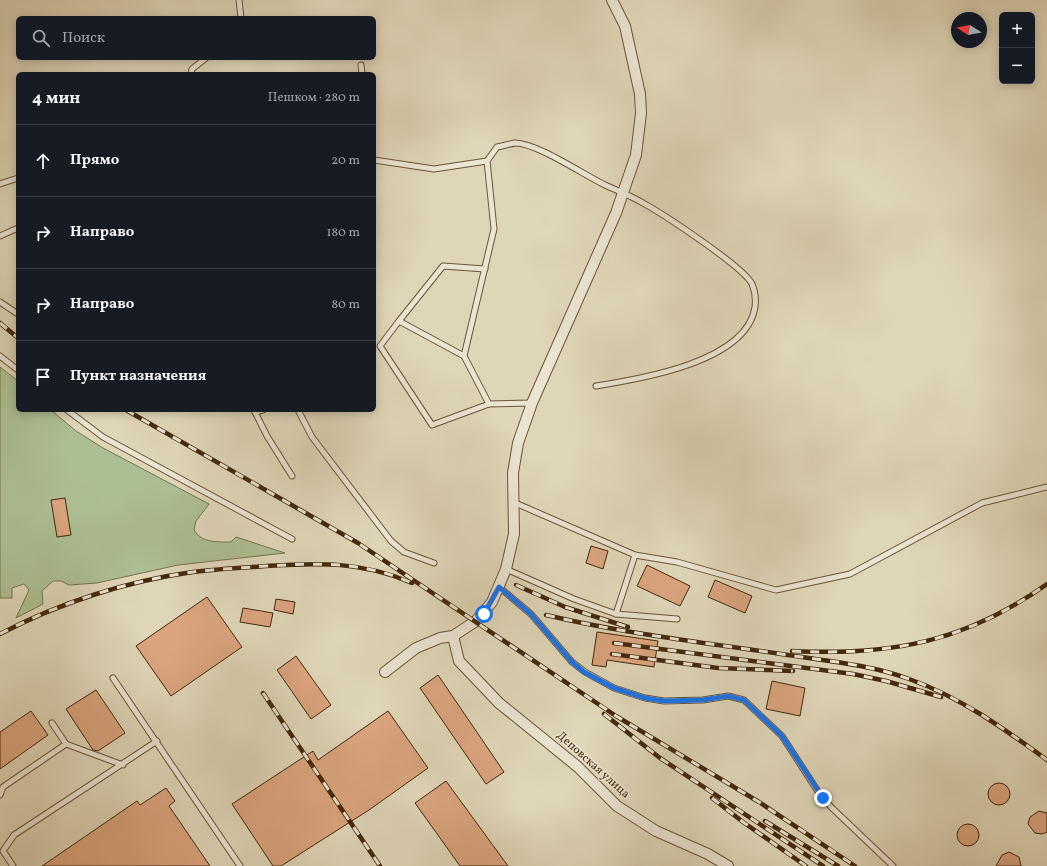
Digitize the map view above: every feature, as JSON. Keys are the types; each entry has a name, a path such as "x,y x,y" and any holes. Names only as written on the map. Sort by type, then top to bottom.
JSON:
{"street":[{"path":"386,672 416,648 440,638 453,636 464,631 484,614 499,587 506,569 514,534 513,473 518,442 532,403 624,194 636,155 641,113 640,94 625,26 612,0"},
{"name":"Деповская улица","path":"453,636 459,660 499,703 578,767 617,806 656,831 708,854 728,866"}],"lane":[{"path":"239,0 241,16"},
{"path":"191,72 192,69 203,60"},
{"path":"361,65 362,72"},
{"path":"464,356 494,229 487,161 497,146 516,143 536,148 587,177 645,204 738,268 752,283 756,300 750,323 743,333 718,351 695,362 651,376 596,386"},
{"path":"376,160 434,169 487,161"},
{"path":"0,184 16,179"},
{"path":"0,236 16,229"},
{"path":"485,269 443,266 380,346 432,424 489,404 532,403"},
{"path":"0,302 16,313"},
{"path":"400,320 464,356 489,404"},
{"path":"0,356 16,368"},
{"path":"70,412 103,437 292,540"},
{"path":"255,412 267,436 292,476"},
{"path":"299,412 312,437 391,541 404,552 434,563"},
{"path":"513,502 635,555 677,562 776,590 850,574 982,503 1047,487"},
{"path":"616,614 635,555"},
{"path":"506,569 574,599 616,614 677,619"},
{"path":"499,587 531,614 572,662 584,672 614,688 645,698 664,701 703,700 728,696 744,700 782,736 817,790 831,807 893,866"},
{"path":"113,678 240,866"},
{"path":"52,723 66,744 123,765"},
{"path":"13,866 2,849 14,835 123,765 157,741"},
{"path":"0,795 3,788 66,744"}],"green space":[{"path":"0,367 16,379 16,412 53,412 76,431 103,448 209,504 196,521 194,530 201,537 210,541 231,542 236,537 285,553 178,565 97,583 69,585 61,581 53,581 42,591 43,604 16,618 29,590 24,584 12,588 12,598 0,598"}],"building":[{"path":"65,498 71,535 57,537 51,500"},
{"path":"591,546 608,551 603,569 586,563"},
{"path":"647,565 690,586 680,606 637,586"},
{"path":"715,580 752,596 745,613 708,597"},
{"path":"207,597 242,647 171,696 136,646"},
{"path":"276,599 295,602 293,614 274,610"},
{"path":"243,608 273,613 270,627 240,622"},
{"path":"597,632 658,641 654,667 607,660 606,667 592,665"},
{"path":"296,656 331,705 311,719 277,670"},
{"path":"438,675 504,772 486,784 420,688"},
{"path":"772,681 805,688 800,716 766,709"},
{"path":"96,690 125,733 98,751 93,750 66,709"},
{"path":"31,711 48,735 0,769 0,732"},
{"path":"388,711 428,768 369,810 281,866 273,866 232,804 313,751 318,760"},
{"path":"446,781 508,866 460,866 415,803"},
{"path":"995,783 1003,783 1010,790 1010,798 1003,805 995,805 988,798 988,790"},
{"path":"166,788 175,801 169,806 210,866 42,866 137,801 140,805"},
{"path":"1039,811 1047,813 1047,832 1042,834 1035,833 1028,824 1030,817"},
{"path":"964,824 972,824 979,831 979,839 972,846 964,846 957,839 957,831"},
{"path":"1009,852 1019,857 1021,866 996,866 1002,855"}],"railway":[{"path":"0,323 16,336"},
{"path":"129,412 358,543 616,716 759,802 855,866"},
{"path":"0,634 46,612 118,587 193,572 220,569 322,564 358,567 394,576 412,583"},
{"path":"792,651 862,651 926,641 956,632 986,620 1017,604 1047,584"},
{"path":"516,585 565,607 628,627"},
{"path":"546,615 606,628 849,664 895,674 928,686 981,714 1047,760"},
{"path":"614,643 853,674 886,681 941,697"},
{"path":"612,654 718,668 793,671"},
{"path":"263,693 380,866"},
{"path":"604,714 660,758 823,866"},
{"path":"712,798 743,822 806,866"},
{"path":"765,821 838,866"}],"route":[{"path":"484,614 499,587 531,614 559,644 572,662 584,672 598,681 629,694 664,701 703,700 728,696 733,696 744,700 782,736 795,753 823,798"}]}
